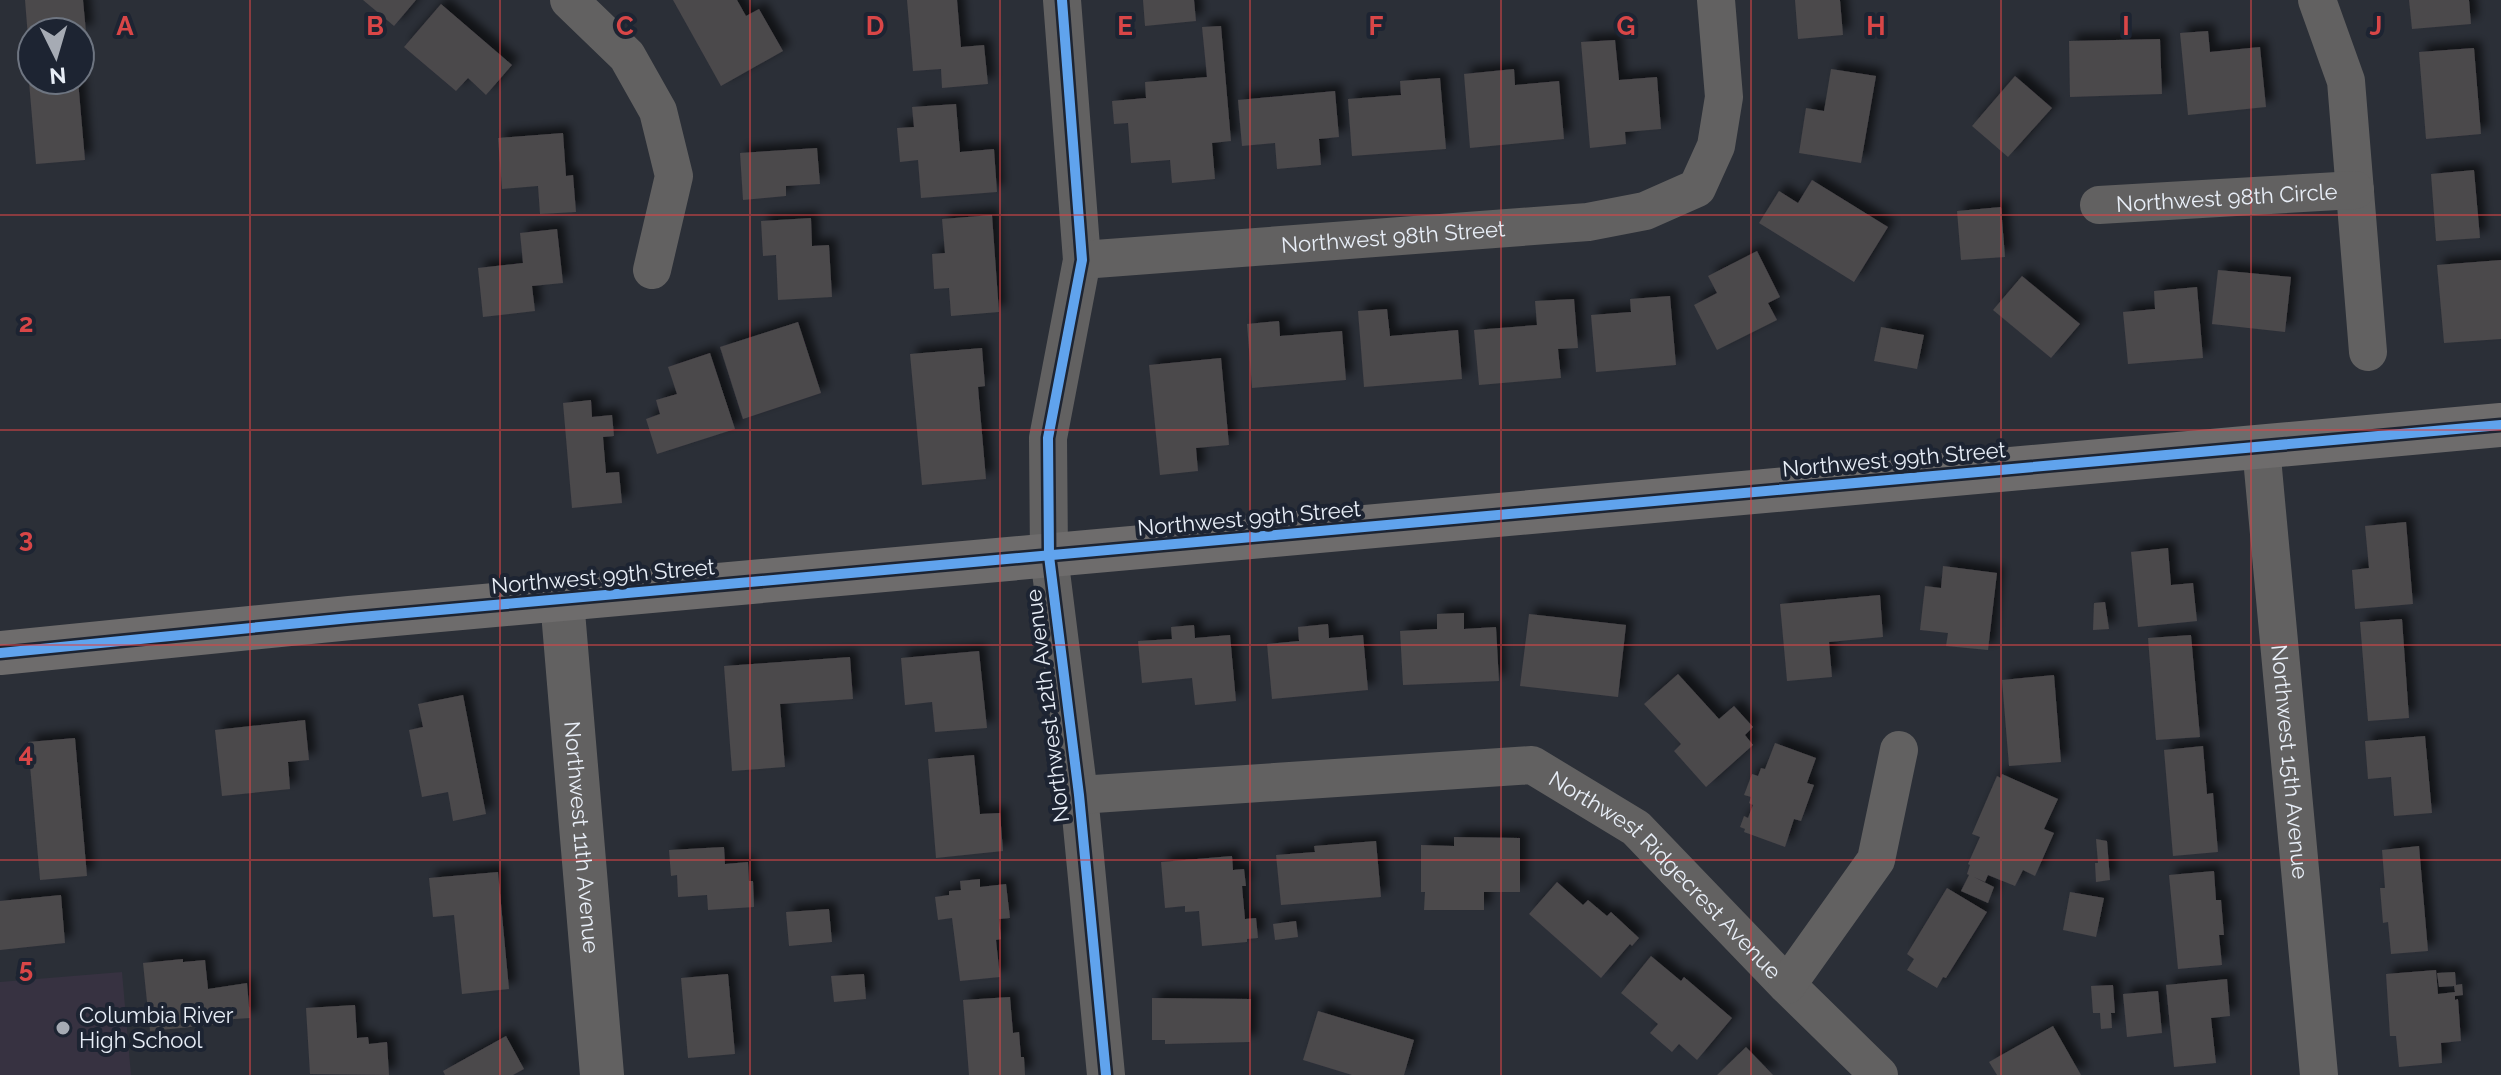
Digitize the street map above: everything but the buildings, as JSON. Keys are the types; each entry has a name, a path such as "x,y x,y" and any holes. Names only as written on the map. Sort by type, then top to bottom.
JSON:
{"main road":[{"name":"Northwest 99th Street","path":"0,653 1793,487 2501,425"}],"street":[{"path":"570,0 627,56 658,111 674,176 652,270"},
{"name":"Northwest 12th Avenue","path":"1062,0 1082,260 1048,438 1049,556 1079,795 1106,1075"},
{"name":"Northwest 98th Street","path":"1082,260 1588,222 1645,211 1697,188 1716,146 1724,97 1716,0"},
{"path":"2317,0 2346,81 2368,352"},
{"name":"Northwest 98th Circle","path":"2099,205 2355,190"},
{"name":"Northwest 15th Avenue","path":"2261,447 2319,1075"},
{"name":"Northwest 11th Avenue","path":"562,600 602,1075"},
{"path":"1787,985 1876,860 1899,750"},
{"name":"Northwest Ridgecrest Avenue","path":"1079,795 1532,765 1636,828 1787,985 1879,1075"}],"shaded area":[{"name":"Columbia River High School","path":"122,972 131,1075 0,1075 0,982"}],"cycle path":[{"path":"1062,0 1082,260 1048,438 1049,556 1079,795 1106,1075"},
{"path":"0,653 350,618 2501,425"}],"place":[{"name":"Columbia River High School","path":"63,1028"}]}
